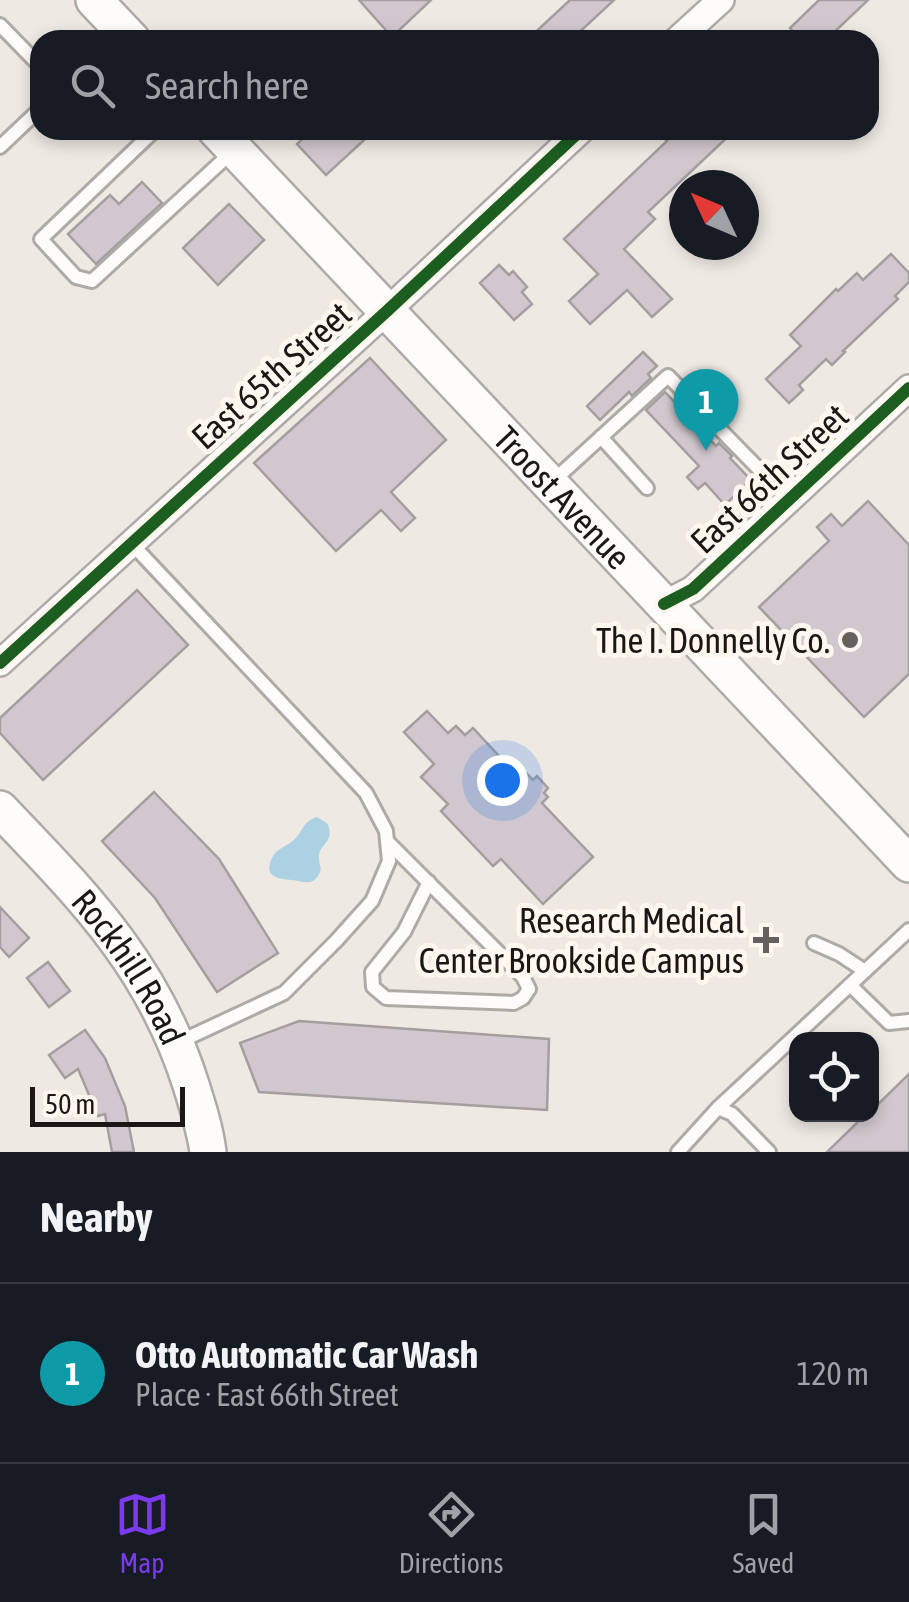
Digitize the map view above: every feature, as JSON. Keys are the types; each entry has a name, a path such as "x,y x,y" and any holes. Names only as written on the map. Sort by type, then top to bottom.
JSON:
{"main road":[{"path":"94,0 118,30"},
{"name":"Troost Avenue","path":"226,140 909,864"},
{"name":"Rockhill Road","path":"0,809 114,934 151,990 195,1096 208,1152"}],"street":[{"path":"688,30 721,0"},
{"name":"East 65th Street","path":"0,663 569,140"},
{"name":"East 66th Street","path":"664,604 694,589 909,388"}],"lane":[{"path":"0,25 30,56"},
{"path":"0,147 30,118"},
{"path":"144,140 40,238 76,277 92,282 226,140"},
{"path":"550,484 668,376 788,500"},
{"path":"601,437 647,488"},
{"path":"131,543 366,794 388,841 389,861 372,900 336,942 284,992 176,1043"},
{"path":"388,841 522,977 529,990 523,998 514,1003 386,998 373,987 372,972 404,932 428,882"},
{"path":"678,1152 718,1108 909,930"},
{"path":"814,943 865,971"},
{"path":"850,985 889,1023 909,1021"},
{"path":"718,1108 732,1114 769,1152"}],"water":[{"path":"317,817 328,824 330,831 319,853 321,870 317,878 307,882 273,876 269,869 274,854"}],"building":[{"path":"359,0 431,0 399,30 386,30"},
{"path":"570,0 614,0 582,30 538,30"},
{"path":"819,0 868,0 836,30 790,28"},
{"path":"301,140 364,140 326,175 297,144"},
{"path":"666,140 724,140 693,170 669,170 669,192 648,212 655,219 624,249 672,299 652,317 627,290 590,324 569,301 598,274 564,239"},
{"path":"142,182 162,203 96,264 68,234 110,195 119,204"},
{"path":"229,204 264,240 218,285 183,248"},
{"path":"891,254 909,273 909,282 895,296 898,299 832,365 826,359 799,385 803,390 789,403 766,379 801,346 790,335 836,289 857,273 863,280"},
{"path":"499,265 509,275 513,271 527,287 522,292 532,304 514,320 480,283"},
{"path":"643,352 657,366 648,374 651,378 632,396 629,392 600,420 587,406"},
{"path":"370,358 446,440 391,492 415,518 401,531 381,510 336,551 254,463"},
{"path":"665,392 716,446 719,443 732,456 751,480 725,505 705,483 698,489 687,477 699,466 646,410"},
{"name":"The I. Donnelly Co.","path":"868,501 909,545 909,674 864,717 759,607 829,541 817,527 831,514 842,526"},
{"path":"137,590 188,645 43,780 0,733 0,718"},
{"path":"427,711 448,733 456,726 465,735 473,728 511,769 517,763 533,780 537,776 548,788 544,793 548,797 542,803 593,857 543,904 501,859 493,866 441,811 448,804 421,777 434,764 404,732"},
{"path":"154,792 219,859 278,953 217,992 155,898 102,841"},
{"path":"0,907 29,938 9,957 0,947"},
{"path":"48,962 70,991 49,1007 27,978"},
{"path":"299,1021 549,1039 547,1110 259,1092 240,1043"},
{"path":"85,1030 105,1058 125,1106 134,1152 112,1152 105,1114 98,1116 78,1069 65,1078 49,1055"},
{"path":"909,1074 909,1152 827,1152 858,1122 879,1122 879,1103"}],"cycle path":[{"path":"0,663 570,140"},
{"path":"664,604 693,589 909,388"}],"place":[{"name":"Otto Automatic Car Wash","path":"706,451"},
{"name":"The I. Donnelly Co.","path":"850,640"},
{"name":"Research Medical Center Brookside Campus","path":"766,940"}]}
